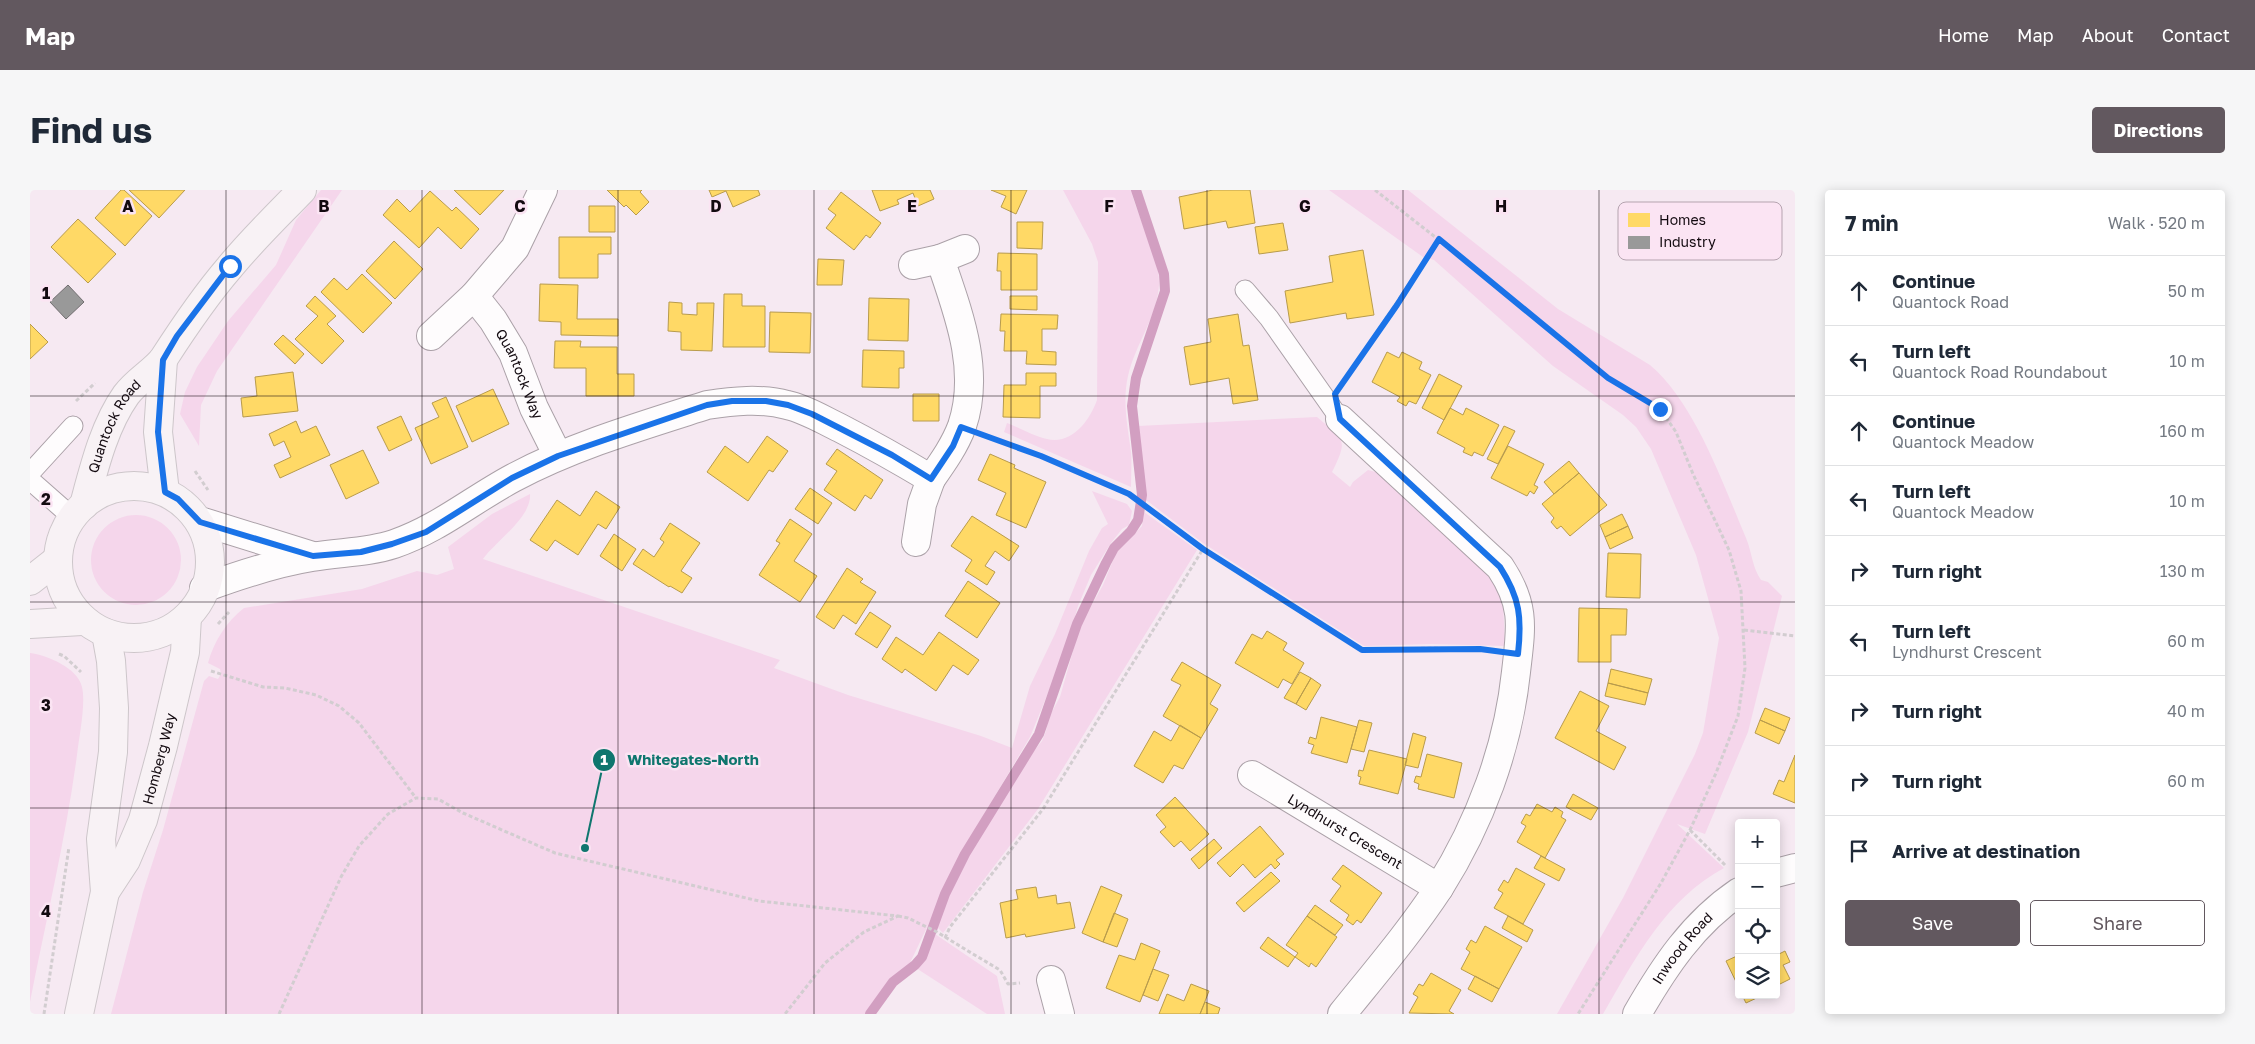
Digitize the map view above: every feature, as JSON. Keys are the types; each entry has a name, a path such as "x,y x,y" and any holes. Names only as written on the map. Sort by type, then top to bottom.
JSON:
{"main road":[{"name":"Quantock Road","path":"78,511 113,420 126,396 140,379 163,360 177,336 230,266 302,190"},
{"name":"Quantock Road","path":"163,360 158,432 165,492"},
{"path":"138,485 165,492 178,499 200,522 208,537 212,552 210,571 204,588 187,617 172,629 138,638 106,633 82,621 64,599 59,583 58,558 60,542 78,511 100,494 116,487 138,485"},
{"path":"30,581 58,558"},
{"name":"Homberg Way","path":"105,892 126,860 144,820 185,652 187,617"},
{"path":"30,624 82,621"},
{"name":"Homberg Way","path":"79,1014 105,892 101,839 113,752 114,708 111,662 106,633"}],"street":[{"path":"430,336 474,296 515,248 543,190"},
{"path":"913,265 952,254 968,366 969,388 967,408 961,427 953,446 931,479 922,504 916,542"},
{"name":"Quantock Way","path":"474,296 493,320 513,353 534,408 558,456"},
{"path":"204,588 243,573 313,556 361,552 426,532 512,478 558,456 707,405 732,401 766,401 788,405 812,414 892,455 931,479"},
{"path":"1340,419 1500,567 1512,585 1519,606 1521,628 1513,699 1493,776 1472,829 1439,888 1342,1014"},
{"path":"200,522 313,556"},
{"name":"Lyndhurst Crescent","path":"1252,775 1439,888"},
{"path":"1780,873 1795,868"},
{"name":"Inwood Road","path":"1637,1014 1659,976 1696,927 1718,906 1734,882"},
{"path":"1051,980 1060,1014"}],"lane":[{"path":"1245,290 1269,318 1340,419"},
{"path":"30,473 73,426"},
{"path":"30,480 78,511"}],"path":[{"path":"1375,190 1439,239 1608,378 1660,409 1676,432 1693,474 1730,550 1741,591 1745,668 1738,716 1716,773 1690,830 1661,882 1578,1014"},
{"path":"1340,419 1335,394 1397,305 1439,239"},
{"path":"961,427 1041,456 1129,494 1203,549 1362,650 1480,649 1518,654"},
{"path":"191,464 204,487 210,492"},
{"path":"945,938 950,927 1043,809 1203,549"},
{"path":"1744,630 1795,636"},
{"path":"52,651 64,656 81,672 83,679"},
{"path":"206,670 262,687 285,688 316,695 339,706 360,723 416,798"},
{"path":"279,1014 341,877 359,846 388,814 416,798 438,799 555,853 758,901 908,918 937,932 1000,970 1008,984 1051,980"},
{"path":"1690,830 1734,882"},
{"path":"44,1014 69,845"},
{"path":"785,1014 825,963 864,932 898,916"}],"shaded area":[{"path":"321,190 342,190 217,371 201,405 199,446 180,414 185,392 197,367 228,321 276,265 296,220"},
{"path":"1063,190 1131,190 1156,261 1159,285 1157,297 1150,320 1131,365 1126,386 1126,414 1131,456 1131,487 1004,432 1007,423 1042,438 1056,440 1064,438 1072,435 1085,423 1097,400 1098,262 1092,244"},
{"path":"1329,190 1408,190 1558,309 1650,365 1681,400 1706,445 1746,538 1758,575 1761,580 1768,582 1782,596 1748,732 1705,834 1677,824 1724,868 1703,881 1669,913 1640,952 1603,1014 1557,1014 1623,898 1695,754 1703,733 1719,638 1696,555 1651,449 1636,427 1623,415 1553,366 1434,260 1423,257"},
{"path":"1317,417 1341,440 1341,452 1332,472 1350,487 1353,482 1368,470 1379,473 1495,578 1503,602 1505,646 1431,644 1364,646 1203,543 1146,500 1138,426"},
{"path":"1092,491 1127,504 1132,511 1129,525 1122,529 1111,543 1091,575 1078,606 1066,649 1030,737 961,853 909,965 890,979 867,1014 111,1014 143,892 163,830 204,681 209,676 218,679 221,674 220,669 208,663 218,639 227,625 244,608 362,589 417,571 437,575 454,569 448,547 492,514 530,494 529,503 519,520 483,559 780,660 774,668 848,695 981,736 1012,748 1030,686 1055,634 1089,551 1102,528 1108,524"},
{"path":"1144,512 1197,550 1038,809 943,933 937,927 951,887 966,859 1029,757 1042,741 1049,717 1060,697 1080,626 1103,585 1116,553 1142,526"},
{"path":"127,515 145,515 161,522 174,535 181,551 181,569 174,585 161,598 145,605 127,605 111,598 98,585 91,569 91,551 98,535 111,522"},
{"path":"30,653 45,656 68,668 75,674 82,687 83,711 67,817 30,1002"},
{"path":"935,934 997,976 1005,1014 987,1014 916,968 926,958"}],"building: Homes":[{"path":"121,190 124,190 152,216 125,246 95,218"},
{"path":"129,190 185,190 159,218"},
{"path":"454,190 504,190 480,215"},
{"path":"607,190 642,190 640,192 649,202 636,215 626,205 624,207"},
{"path":"709,190 758,190 760,195 733,207 726,191 712,197"},
{"path":"872,190 930,190 934,199 918,206 913,193 897,200 899,204 880,211"},
{"path":"991,190 1027,190 1016,214 1001,207 1006,196"},
{"path":"1213,190 1250,190 1255,223 1228,228 1226,221 1184,229 1179,197"},
{"path":"430,191 452,211 456,207 479,229 461,249 438,227 419,248 383,215 397,199 410,212"},
{"path":"841,192 881,223 870,238 866,235 854,250 826,228 836,215 828,209"},
{"path":"589,206 615,206 615,232 589,232"},
{"path":"78,219 116,254 88,283 51,247"},
{"path":"1017,222 1043,222 1042,249 1017,248"},
{"path":"1283,223 1288,250 1259,254 1255,227"},
{"path":"559,237 611,237 611,254 598,254 598,278 559,278"},
{"path":"394,241 423,269 395,299 366,271"},
{"path":"1363,250 1374,315 1347,319 1346,313 1290,323 1285,291 1333,282 1329,256"},
{"path":"998,253 1037,254 1037,290 1001,290 1001,271 997,271"},
{"path":"818,259 844,260 842,285 817,285"},
{"path":"362,274 392,303 363,333 321,292 334,278 347,290"},
{"path":"540,284 578,285 577,319 618,319 618,336 561,335 561,322 539,321"},
{"path":"724,294 742,294 742,306 765,306 765,347 723,347"},
{"path":"315,296 336,316 327,324 344,341 322,364 295,339 318,316 306,306"},
{"path":"1010,296 1037,296 1037,310 1010,309"},
{"path":"869,298 909,299 908,341 868,340"},
{"path":"669,302 682,303 682,314 697,315 697,303 714,303 712,351 681,350 681,332 668,331"},
{"path":"770,312 811,313 810,353 769,352"},
{"path":"1001,314 1058,315 1057,329 1042,329 1042,351 1056,352 1056,365 1026,364 1027,351 1004,351 1005,331 1000,331"},
{"path":"1238,314 1243,346 1249,345 1258,400 1233,404 1229,378 1190,385 1184,347 1211,342 1208,319"},
{"path":"30,324 48,342 30,359"},
{"path":"283,335 304,354 295,364 274,344"},
{"path":"555,341 581,341 580,347 617,347 617,374 634,374 634,396 586,396 586,368 554,368"},
{"path":"863,350 904,351 904,368 899,368 899,388 862,387"},
{"path":"1387,352 1399,358 1402,352 1422,362 1419,369 1431,375 1416,404 1409,401 1406,406 1397,401 1400,397 1372,382"},
{"path":"293,372 298,411 243,417 241,398 257,396 255,377"},
{"path":"1026,373 1056,373 1056,386 1040,386 1040,418 1003,417 1004,385 1026,385"},
{"path":"1439,374 1462,386 1444,420 1422,408"},
{"path":"493,389 509,424 472,442 456,406"},
{"path":"913,394 939,394 939,421 913,421"},
{"path":"446,397 468,447 431,464 415,428 439,417 432,403"},
{"path":"1450,408 1463,415 1466,408 1499,425 1483,456 1474,452 1472,456 1463,452 1465,448 1437,433"},
{"path":"401,416 412,440 389,451 377,427"},
{"path":"296,421 301,433 316,426 330,455 280,478 274,465 291,457 284,441 274,446 269,434"},
{"path":"1504,426 1515,431 1498,464 1487,459"},
{"path":"767,436 788,451 773,472 769,470 748,501 707,472 725,446 748,463"},
{"path":"1508,446 1544,464 1534,485 1538,487 1534,494 1530,491 1527,496 1491,478"},
{"path":"837,449 883,480 871,499 865,495 855,511 824,490 837,471 826,464"},
{"path":"363,450 379,483 346,499 330,465"},
{"path":"990,454 1015,465 1014,468 1046,482 1026,528 996,515 1006,493 978,480"},
{"path":"1569,461 1579,473 1554,494 1544,482"},
{"path":"1579,473 1607,505 1570,536 1561,526 1557,529 1551,522 1554,518 1542,504"},
{"path":"810,488 832,503 818,524 795,509"},
{"path":"596,491 620,507 606,529 598,524 578,555 555,540 547,551 530,540 557,500 580,516"},
{"path":"1622,514 1628,526 1605,537 1600,525"},
{"path":"972,516 1019,546 1009,561 995,551 985,566 995,572 987,585 965,571 972,560 951,546"},
{"path":"790,519 812,534 794,561 817,576 800,602 759,575 780,543 776,541"},
{"path":"670,523 700,543 681,571 692,578 682,593 633,564 643,549 654,557 664,542 660,539"},
{"path":"1628,526 1633,538 1610,549 1605,537"},
{"path":"614,534 636,549 622,571 600,556"},
{"path":"1608,553 1641,554 1640,598 1606,597"},
{"path":"847,568 863,579 860,582 876,592 856,624 843,615 834,629 816,617"},
{"path":"968,581 1000,603 977,638 945,616"},
{"path":"1579,608 1627,609 1626,635 1611,635 1611,662 1578,662"},
{"path":"870,612 891,626 877,648 855,634"},
{"path":"1267,631 1287,643 1283,650 1304,663 1292,684 1283,679 1278,688 1235,663 1252,634 1262,639"},
{"path":"939,632 979,660 968,675 953,665 936,691 905,669 902,673 882,659 896,637 923,655"},
{"path":"1182,662 1221,685 1210,704 1218,709 1201,738 1163,716 1181,685 1171,680"},
{"path":"1611,669 1652,679 1648,693 1608,683"},
{"path":"1300,672 1311,678 1296,704 1284,698"},
{"path":"1311,678 1321,685 1306,710 1296,704"},
{"path":"1608,683 1648,693 1645,705 1605,696"},
{"path":"1580,691 1609,706 1596,731 1626,747 1614,770 1555,738"},
{"path":"1765,708 1790,718 1785,731 1760,720"},
{"path":"1321,717 1357,727 1347,763 1311,753 1314,745 1308,743 1310,737 1316,739"},
{"path":"1359,720 1372,723 1364,752 1351,749"},
{"path":"1760,720 1785,731 1779,744 1755,733"},
{"path":"1180,725 1201,738 1183,769 1174,765 1163,783 1134,766 1154,731 1171,741"},
{"path":"1413,733 1426,737 1418,768 1405,765"},
{"path":"1369,750 1407,759 1398,794 1359,784 1361,777 1358,776 1359,770 1363,771"},
{"path":"1427,754 1462,763 1454,798 1418,789 1419,784 1414,782 1416,776 1421,777"},
{"path":"1795,755 1795,803 1773,794 1779,780 1784,782"},
{"path":"1573,794 1598,808 1591,820 1566,807"},
{"path":"1175,797 1209,834 1190,851 1181,841 1174,847 1160,832 1166,827 1156,815"},
{"path":"1537,804 1552,812 1555,807 1563,812 1561,817 1566,820 1545,858 1517,842 1526,826 1521,823 1526,814 1530,816"},
{"path":"1260,826 1284,854 1276,860 1280,864 1275,869 1271,864 1255,878 1243,864 1230,877 1217,863"},
{"path":"1214,839 1222,848 1199,869 1191,859"},
{"path":"1541,856 1565,869 1559,881 1534,868"},
{"path":"1343,865 1382,893 1361,923 1357,920 1353,925 1346,920 1349,915 1330,901 1341,886 1332,879"},
{"path":"1516,868 1545,884 1523,924 1494,908 1503,893 1498,890 1504,880 1508,883"},
{"path":"1271,872 1280,881 1244,912 1236,903"},
{"path":"1101,886 1122,895 1103,942 1082,933"},
{"path":"1036,887 1038,898 1056,895 1057,904 1070,902 1075,928 1026,937 1025,934 1006,938 1000,903 1018,899 1016,890"},
{"path":"1315,905 1343,925 1335,935 1307,916"},
{"path":"1114,913 1128,919 1117,947 1103,942"},
{"path":"1307,916 1337,937 1316,967 1311,963 1309,967 1295,957 1298,953 1286,945"},
{"path":"1508,916 1533,930 1527,942 1502,928"},
{"path":"1485,926 1522,947 1499,989 1461,969 1470,952 1466,949 1471,940 1476,943"},
{"path":"1268,937 1295,957 1288,967 1260,948"},
{"path":"1141,943 1160,951 1140,1002 1106,988 1119,955 1135,960"},
{"path":"1785,951 1790,962 1783,965 1790,979 1780,984 1780,954"},
{"path":"1735,957 1735,980 1726,961"},
{"path":"1153,969 1169,975 1158,1001 1143,995"},
{"path":"1431,973 1461,990 1449,1011 1454,1014 1409,1013 1418,997 1413,994 1419,984 1423,986"},
{"path":"1475,976 1499,989 1492,1002 1468,989"},
{"path":"1191,984 1209,991 1200,1014 1159,1014 1167,994 1184,1001"},
{"path":"1744,999 1754,999 1746,1003"},
{"path":"1205,1002 1220,1008 1218,1014 1200,1014"}],"building: Industry":[{"path":"68,285 84,302 66,319 50,302"}],"waterway":[{"path":"870,1014 893,982 922,957 945,894 965,854 1039,734 1077,624 1106,563 1114,548 1131,531 1138,520 1142,495 1132,406 1136,378 1165,291 1164,274 1136,190"}],"place":[{"name":"Whitegates-North","path":"585,848"}],"route":[{"path":"230,266 177,336 163,360 158,432 165,492 178,499 192,511 200,522 313,556 361,552 426,532 512,478 558,456 646,425 707,405 732,401 766,401 788,405 812,414 892,455 931,479 953,446 961,427 1041,456 1129,494 1203,549 1362,650 1480,649 1518,654 1521,628 1519,606 1512,585 1500,567 1340,419 1335,394 1397,305 1439,239 1608,378 1660,409"}]}
